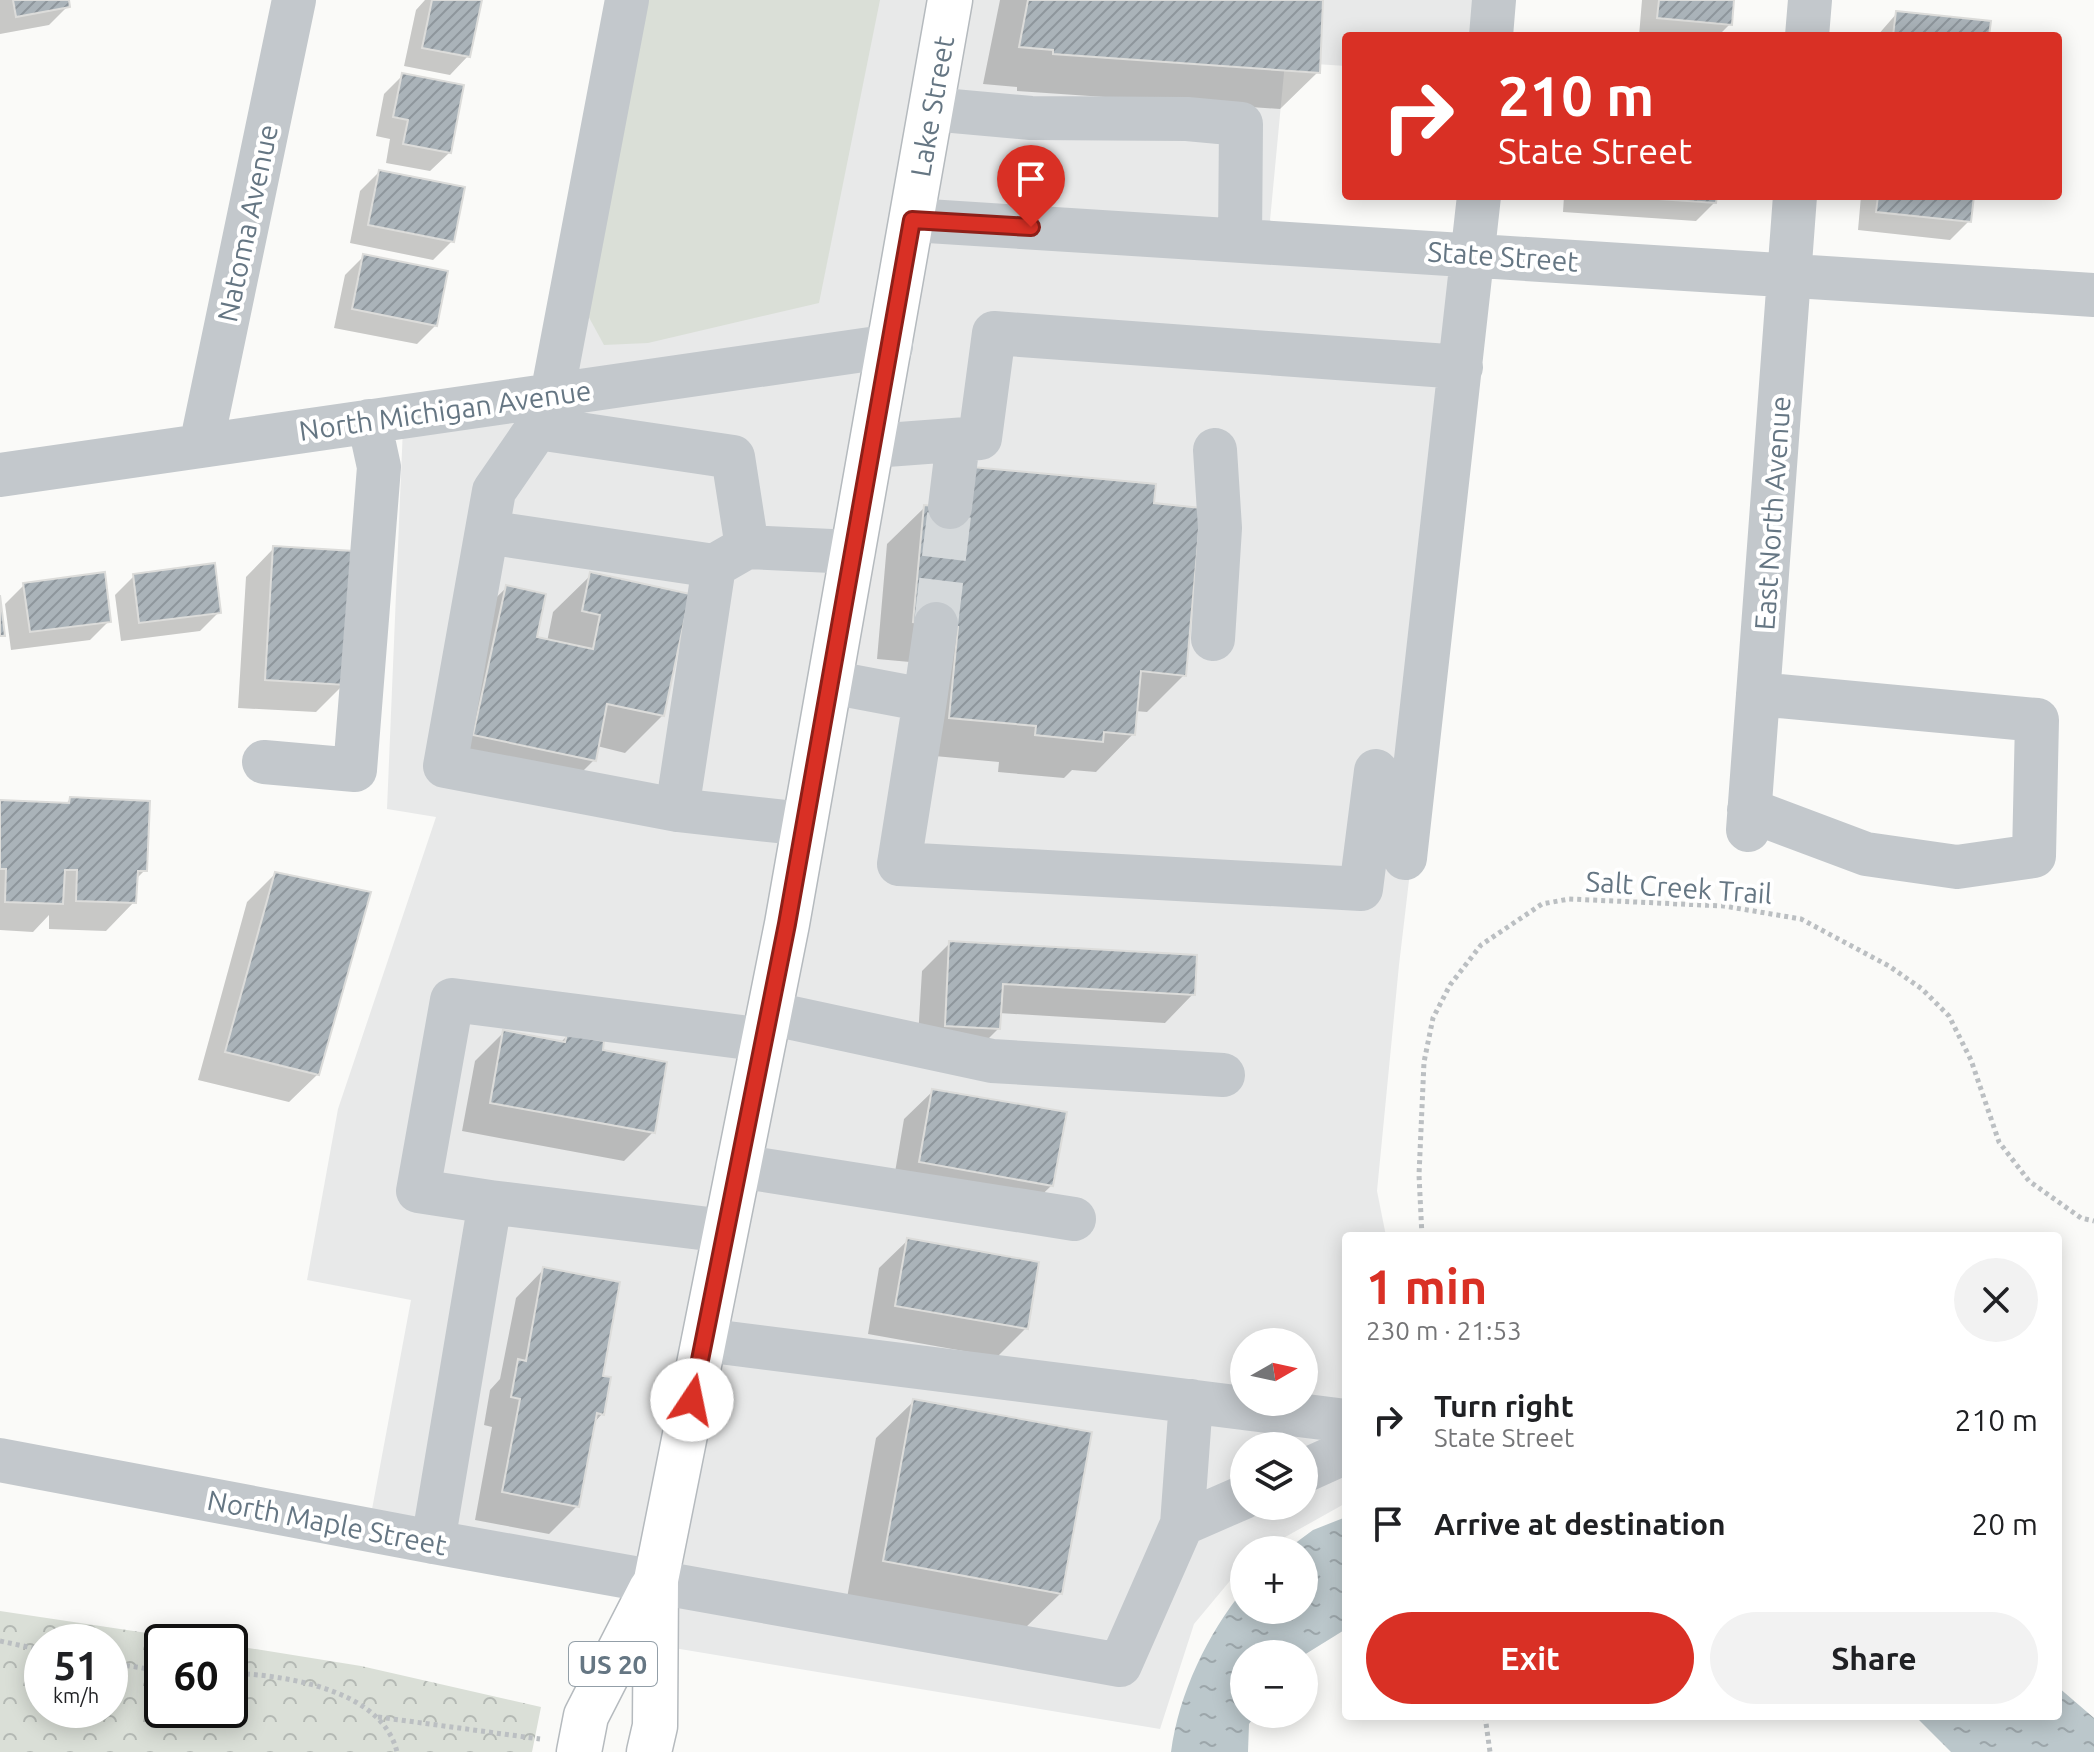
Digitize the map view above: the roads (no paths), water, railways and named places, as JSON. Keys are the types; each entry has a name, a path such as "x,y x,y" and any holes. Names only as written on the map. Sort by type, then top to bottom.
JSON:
{"main road":[{"name":"Lake Street","path":"649,1752 655,1726 656,1580 805,824 950,0"},
{"name":"Lake Street","path":"564,1746 586,1716 656,1580"}],"street":[{"name":"Natoma Avenue","path":"201,446 294,0"},
{"path":"627,0 544,411 494,491 445,766 677,810 805,824"},
{"path":"1491,32 1494,0"},
{"path":"1807,32 1810,0"},
{"path":"931,109 1031,118 1187,119 1241,124 1240,240"},
{"path":"1405,858 1479,200"},
{"name":"East North Avenue","path":"1758,694 2037,720 2034,856 1957,867 1866,854 1748,820 1795,200"},
{"name":"State Street","path":"912,220 2094,295"},
{"path":"873,446 980,438 994,333 1461,367"},
{"name":"North Michigan Avenue","path":"0,475 369,421 544,411 891,346"},
{"path":"544,411 733,457 731,556 677,810"},
{"path":"264,762 355,770 379,467 369,421"},
{"path":"950,507 958,441"},
{"path":"1213,639 1220,528 1215,450"},
{"path":"487,532 731,556 853,552"},
{"path":"936,624 899,864 1361,889 1376,771"},
{"path":"830,682 925,700"},
{"path":"725,1231 418,1191 452,1000 766,1027 992,1061 1223,1075"},
{"path":"738,1166 1074,1219"},
{"path":"433,1542 490,1202"},
{"path":"704,1340 1342,1420"},
{"path":"1191,1401 1182,1524 1230,1503"},
{"path":"1318,1465 1342,1454"},
{"name":"North Maple Street","path":"0,1460 433,1542 1120,1665 1182,1524"}],"water":[{"path":"1342,1519 1342,1631 1318,1646 1318,1640 1230,1640 1230,1728 1249,1728 1248,1752 1171,1752 1188,1687 1207,1645 1230,1608 1230,1624 1318,1624 1318,1536 1305,1536"},
{"path":"2062,1690 2094,1718 2094,1752 1951,1752 1919,1720 2062,1720"}],"tunnel":[{"path":"936,624 950,507"}]}
